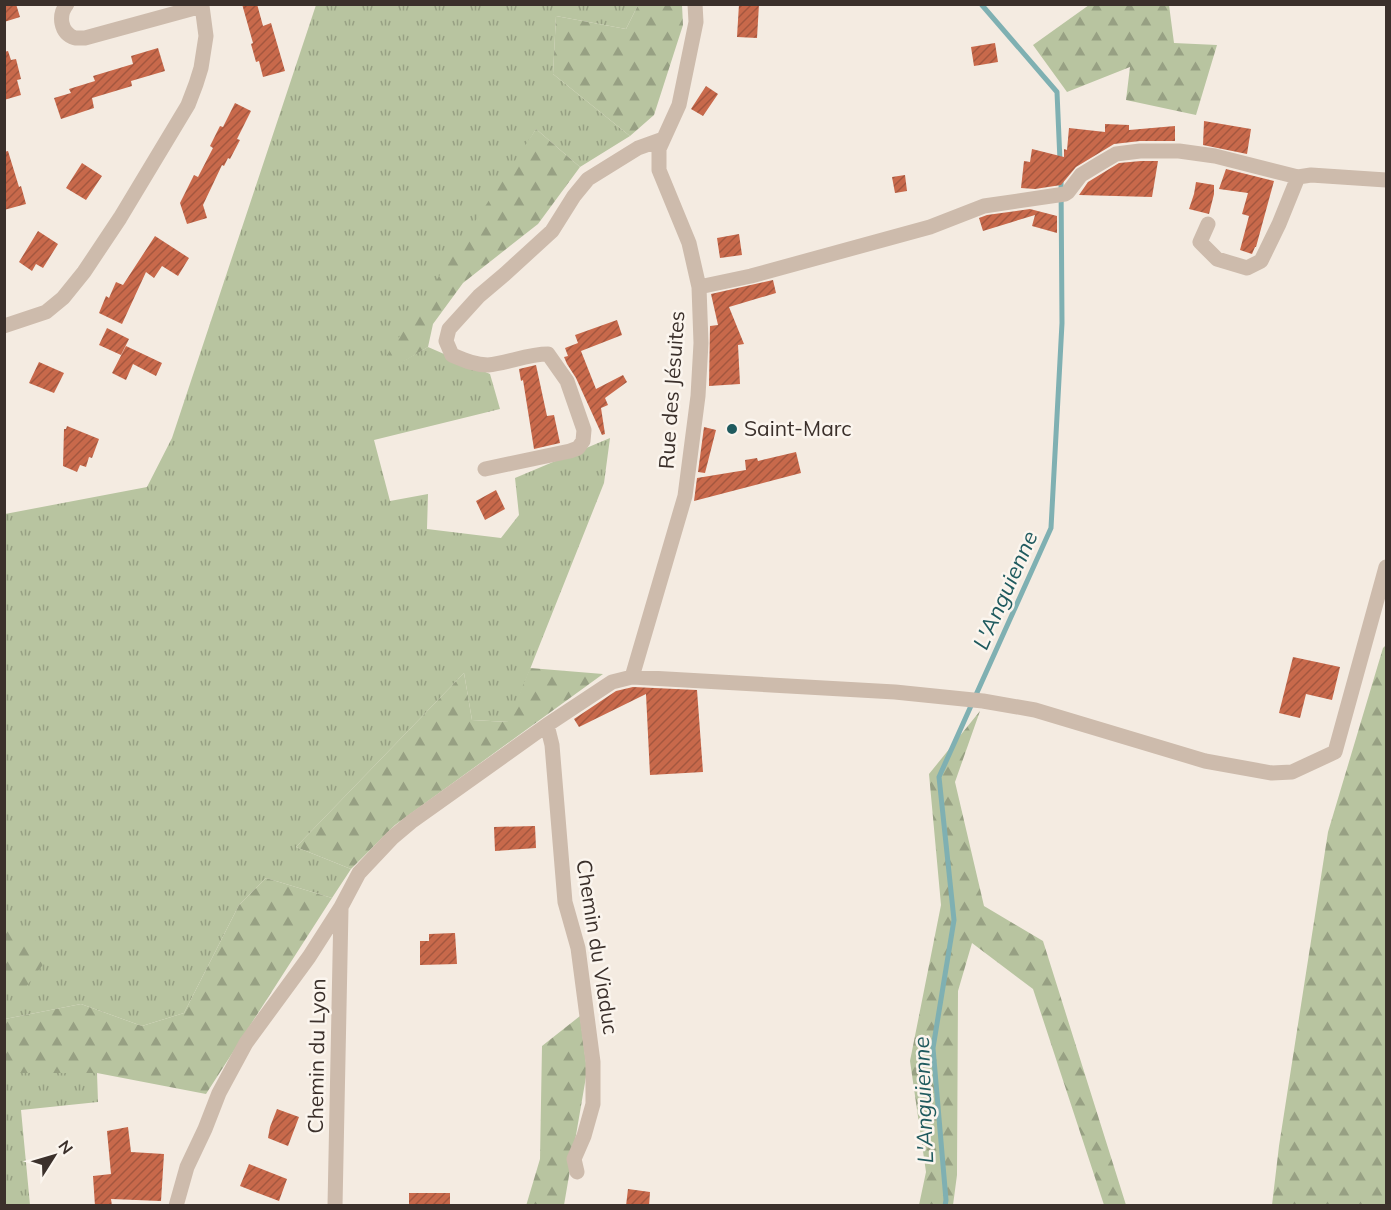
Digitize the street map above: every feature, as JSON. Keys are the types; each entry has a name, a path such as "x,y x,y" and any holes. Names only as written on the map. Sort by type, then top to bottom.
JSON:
{"street":[{"path":"4,326 46,312 63,297 84,272 120,218 188,105 201,68 206,36 202,5 85,38 75,38 66,32 60,21 67,4"},
{"name":"Rue des Jésuites","path":"632,677 685,496 698,396 701,343 699,286 689,243 659,171 658,148 679,105 696,22 695,4"},
{"path":"485,469 578,448 583,441 584,430 567,381 548,354 488,365 470,363 452,355 446,341 449,329 478,296 552,231 574,196 588,179 638,148 663,139"},
{"path":"699,286 751,276 930,227 984,206 1060,195 1068,192 1081,175 1116,154 1140,151 1179,151 1215,156 1298,177 1311,175 1386,180"},
{"path":"1208,224 1200,242 1217,259 1247,268 1261,261 1298,177"},
{"path":"176,1206 187,1167 219,1093 246,1043 309,957 341,907 359,873 392,838 411,822 547,725 612,682 632,677 895,692 983,701 1035,710 1205,761 1272,773 1292,772 1335,752 1386,567"},
{"name":"Chemin du Viaduc","path":"547,725 552,745 565,902 579,948 592,1062 593,1104 584,1136 574,1159 577,1172"},
{"name":"Chemin du Lyon","path":"335,1206 341,907"}],"green space":[{"path":"316,5 638,5 626,29 556,16 553,74 630,136 580,167 536,129 391,368 428,347 490,374 500,409 374,440 390,501 428,494 427,529 501,538 519,515 515,478 610,438 604,483 509,722 472,720 464,673 296,847 351,869 332,898 266,878 239,905 184,1013 142,1026 81,1004 5,1019 5,514 147,487 172,438"},
{"path":"638,5 682,5 683,25 654,115 630,136 553,74 556,16 626,29"},
{"path":"1089,5 1169,5 1174,43 1217,45 1196,115 1126,100 1130,67 1067,92 1033,45"},
{"path":"536,129 580,167 538,224 463,283 433,324 428,347 391,369 382,363"},
{"path":"1386,645 1386,1205 1272,1205 1279,1146 1328,832 1383,648"},
{"path":"530,668 603,674 395,825 351,869 296,847 464,673 472,720 508,722"},
{"path":"980,711 955,782 984,906 1043,941 1126,1205 1104,1205 1033,989 972,943 958,991 957,1175 953,1205 919,1205 926,1172 910,1061 941,905 929,774"},
{"path":"266,878 332,898 206,1094 97,1073 5,1073 5,1019 81,1004 142,1026 184,1013 239,905"},
{"path":"5,930 36,941 48,958 19,996 5,980"},
{"path":"580,1016 587,1071 564,1205 526,1206 540,1159 542,1046"},
{"path":"5,1073 97,1073 98,1102 21,1110 30,1205 5,1206"}],"building":[{"path":"4,4 16,4 20,17 4,22"},
{"path":"242,4 257,4 263,26 271,23 285,71 263,77 259,61 256,62"},
{"path":"739,4 759,4 757,38 737,37"},
{"path":"995,43 998,62 974,66 971,47"},
{"path":"158,48 165,71 131,81 132,86 92,98 94,108 61,119 54,98 71,93 69,89 95,81 93,76 133,64 131,56"},
{"path":"8,51 11,60 16,59 21,79 17,80 21,95 4,100 4,52"},
{"path":"706,86 718,94 703,116 691,109"},
{"path":"235,103 251,111 237,139 240,140 230,159 228,158 224,166 222,165 203,205 207,218 187,224 180,203 194,175 198,177 213,148 210,146 220,126 223,127"},
{"path":"1204,121 1251,129 1247,154 1203,145"},
{"path":"1105,124 1129,125 1129,130 1175,126 1175,141 1114,144 1076,167 1061,185 1035,189 1021,188 1024,161 1030,162 1032,149 1064,157 1069,128 1105,132"},
{"path":"8,151 26,204 4,210 4,152"},
{"path":"1158,161 1152,197 1079,195 1088,182 1119,163"},
{"path":"82,163 102,176 86,200 66,188"},
{"path":"1226,169 1274,181 1256,247 1252,254 1240,250 1249,216 1242,214 1248,193 1219,189"},
{"path":"905,175 907,191 895,193 892,177"},
{"path":"1196,182 1214,185 1209,214 1189,209"},
{"path":"1030,209 1057,216 1057,233 1032,226 1035,215 983,231 979,218"},
{"path":"38,231 58,244 43,268 36,264 32,271 19,262"},
{"path":"739,234 742,255 720,258 717,238"},
{"path":"155,236 189,258 178,276 162,266 154,278 146,272 122,324 99,313 106,296 109,298 116,282 123,285"},
{"path":"773,280 776,293 729,307 744,344 738,345 740,384 709,386 710,326 718,325 711,294"},
{"path":"617,320 622,335 581,351 596,389 623,375 627,382 605,398 608,405 601,408 605,434 602,435 564,357 568,356 565,348 578,343 575,335"},
{"path":"107,328 129,339 121,355 99,345"},
{"path":"126,346 162,363 156,376 133,364 126,380 112,373"},
{"path":"39,362 64,373 54,393 29,383"},
{"path":"536,365 547,416 554,415 560,443 534,449 523,380 521,381 519,369"},
{"path":"67,426 99,439 86,467 80,465 77,472 63,466 64,429"},
{"path":"704,427 716,430 705,473 698,472"},
{"path":"796,452 801,473 694,501 697,478 746,470 745,460 757,458 758,461"},
{"path":"496,490 505,509 485,520 476,501"},
{"path":"1293,657 1340,667 1332,700 1306,694 1300,718 1279,713"},
{"path":"633,687 697,690 703,772 650,775 646,694 579,727 574,719 616,691"},
{"path":"535,826 536,848 495,851 494,827"},
{"path":"455,933 457,964 420,965 420,941 429,941 429,934"},
{"path":"277,1109 299,1117 288,1146 268,1138"},
{"path":"128,1127 131,1152 164,1154 161,1201 111,1199 112,1206 95,1206 93,1176 111,1174 107,1131"},
{"path":"249,1164 287,1179 279,1201 240,1186"},
{"path":"628,1189 650,1192 649,1206 626,1206"},
{"path":"409,1193 450,1193 450,1206 409,1206"}],"waterway":[{"name":"L'Anguienne","path":"981,4 1057,92 1060,161"},
{"name":"L'Anguienne","path":"945,1206 933,1048 954,920 939,777 1051,528 1062,323 1061,179"}],"place":[{"name":"Saint-Marc","path":"732,429"}]}
